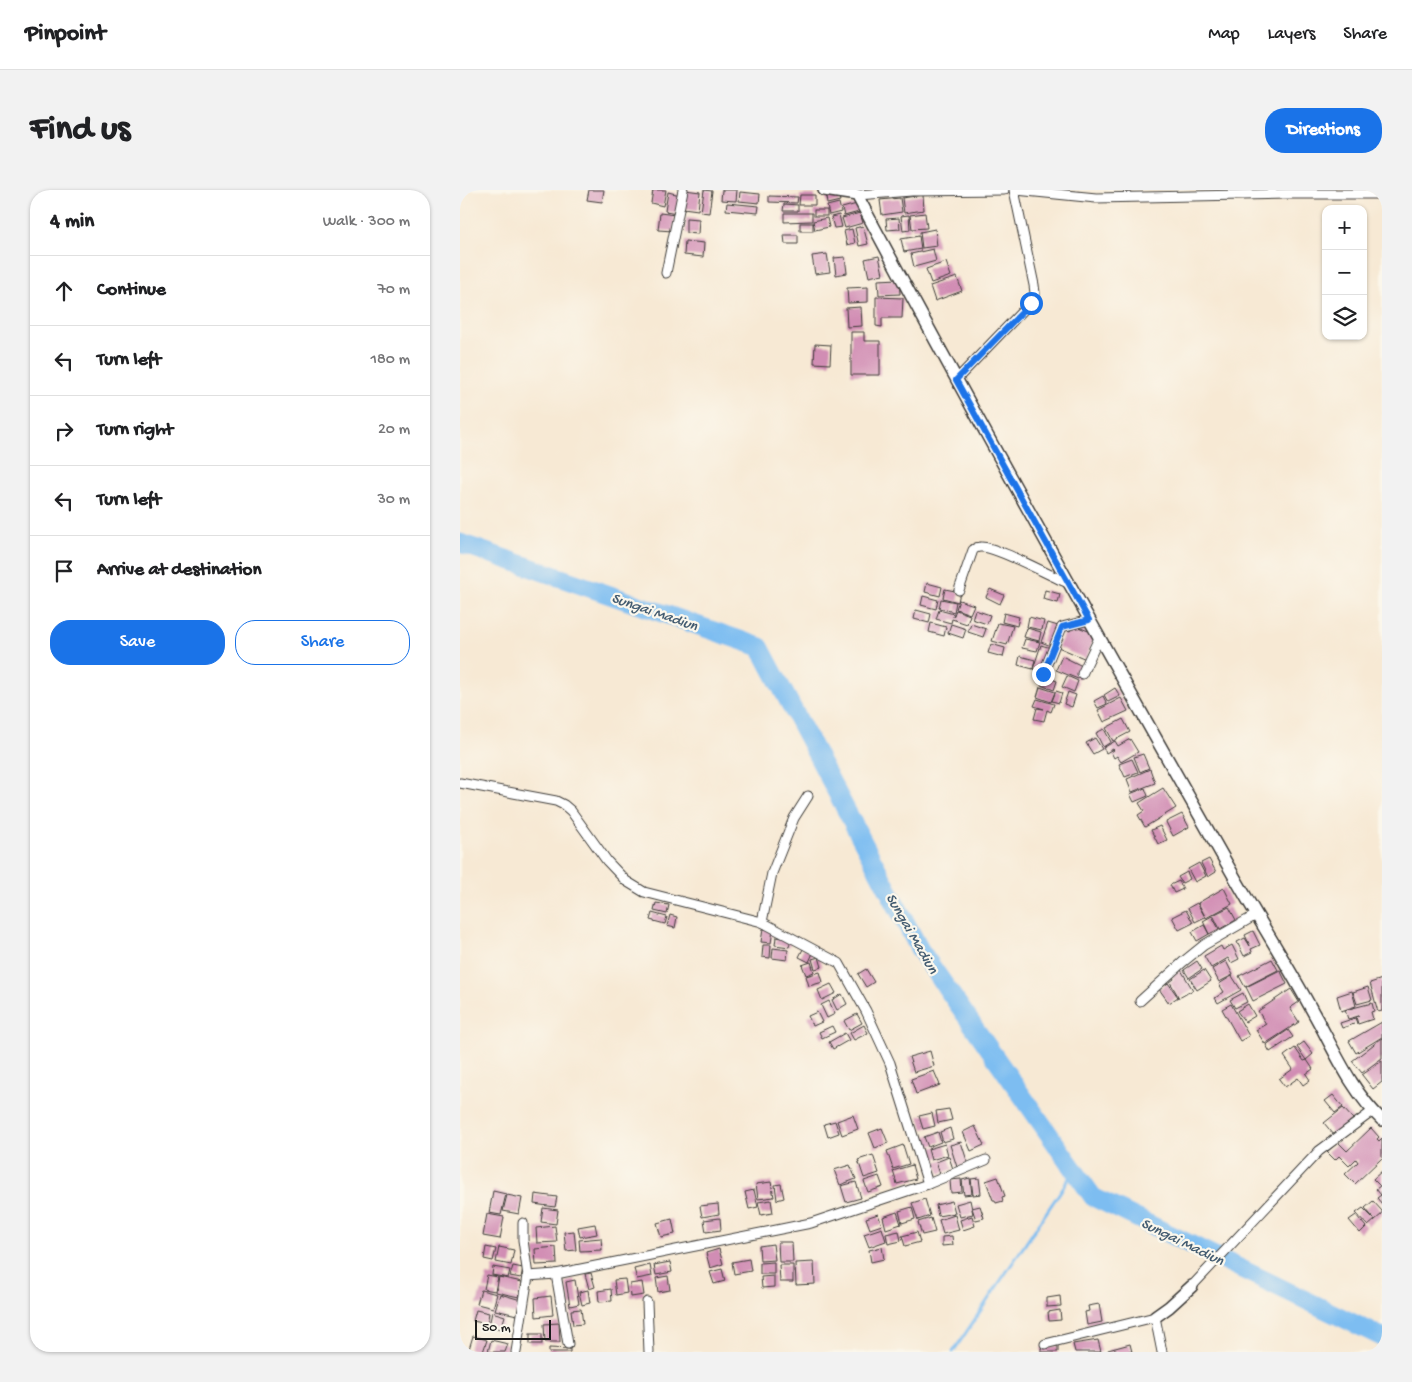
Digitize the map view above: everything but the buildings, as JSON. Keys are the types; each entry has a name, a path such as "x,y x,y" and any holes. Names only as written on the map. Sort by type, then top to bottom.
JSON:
{"street":[{"path":"666,273 683,190"},
{"path":"824,190 857,195 912,190 1004,190"},
{"path":"956,380 1034,299 1036,293 1015,190 1096,194 1382,194"},
{"path":"857,195 1098,638 1315,1015 1333,1052 1373,1111 1382,1120"},
{"path":"959,590 974,550 979,547 1006,554 1068,583"},
{"path":"1043,674 1062,627 1089,620"},
{"path":"1082,674 1098,638"},
{"path":"460,783 556,801 571,811 607,861 626,881 644,892 762,922 839,963 866,1011 890,1062 928,1184"},
{"path":"762,922 772,873 794,818 808,796"},
{"path":"1140,1001 1182,962 1204,945 1256,915"},
{"path":"1045,1344 1155,1317 1192,1286 1319,1150 1373,1111"},
{"path":"528,1276 556,1274 811,1223 928,1184 986,1160"},
{"path":"516,1352 528,1276 523,1240 523,1223"},
{"path":"556,1274 568,1344"},
{"path":"647,1302 649,1352"},
{"path":"1155,1317 1162,1352"}],"waterway":[{"name":"Sungai Madiun","path":"460,543 760,647 920,950 1093,1197 1382,1337"},
{"path":"953,1352 1074,1171"}],"route":[{"path":"1031,303 956,380 1089,620 1062,627 1043,674"}]}
